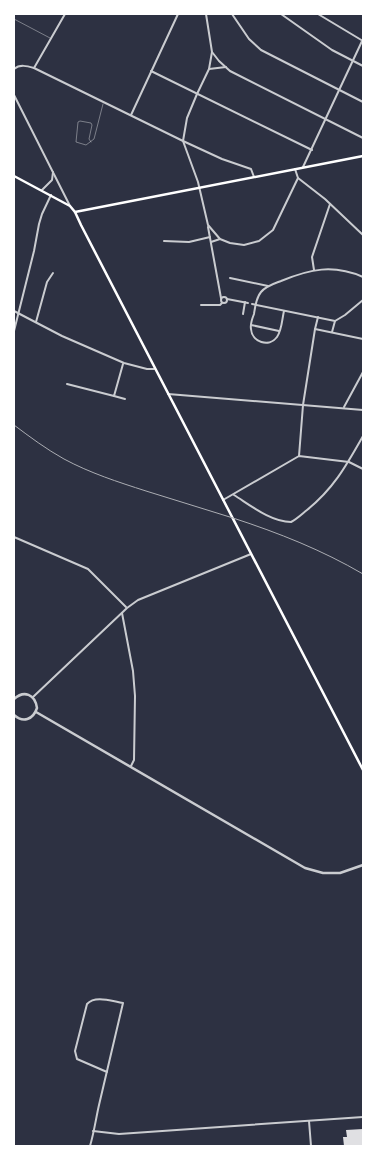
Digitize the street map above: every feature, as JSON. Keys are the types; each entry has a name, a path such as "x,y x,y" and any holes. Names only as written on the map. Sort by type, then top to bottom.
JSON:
{"main road":[{"path":"76,212 363,156"},
{"path":"14,176 70,206 76,212 154,369 363,771"}],"street":[{"path":"34,68 65,14"},
{"path":"130,115 178,14"},
{"path":"206,14 212,52 209,69 187,118 183,141 200,188 222,303"},
{"path":"232,14 249,39 261,50 363,102"},
{"path":"281,14 332,50 363,66"},
{"path":"303,168 363,40 318,14"},
{"path":"212,52 230,71 363,138"},
{"path":"14,69 20,66 34,68 183,141 222,159 250,169 254,177"},
{"path":"209,69 226,67"},
{"path":"151,71 312,150"},
{"path":"14,95 70,206"},
{"path":"295,169 298,178 330,204 363,235"},
{"path":"42,190 52,180 53,172"},
{"path":"208,225 220,238 230,243 238,245 259,241 273,230 298,178"},
{"path":"14,331 39,224 51,195"},
{"path":"314,270 312,257 330,204"},
{"path":"164,241 189,242 210,237"},
{"path":"211,242 220,238"},
{"path":"284,311 280,331 273,341 263,343 252,335 251,325 256,305 260,293 268,286 292,276 314,270 341,270 363,277"},
{"path":"36,322 47,282 52,273"},
{"path":"230,278 268,286"},
{"path":"221,298 224,297 246,303 242,314"},
{"path":"201,306 220,305 226,303 227,299"},
{"path":"332,332 335,321 363,300"},
{"path":"252,304 335,321"},
{"path":"14,312 62,336 124,363 154,369"},
{"path":"299,456 303,405 318,317"},
{"path":"251,325 280,331"},
{"path":"316,329 363,339"},
{"path":"114,396 124,363"},
{"path":"344,408 363,372"},
{"path":"67,384 125,399"},
{"path":"168,394 363,410"},
{"path":"234,495 266,515 291,522 320,500 336,481 363,436"},
{"path":"223,500 299,456 348,462 363,469"},
{"path":"14,537 88,569 127,608"},
{"path":"33,698 127,608 138,600 251,554"},
{"path":"122,613 133,671 135,696 134,760 130,767"},
{"path":"14,699 18,695 30,695 37,705 36,712 27,720 20,719 14,715"},
{"path":"36,712 305,868 323,873 340,873 363,865"},
{"path":"90,1146 93,1130 107,1072 122,1003 95,999 87,1004 75,1052 77,1059 107,1072"},
{"path":"93,1130 119,1134 363,1118"},
{"path":"309,1121 311,1146"}],"lane":[{"path":"14,19 51,39"},
{"path":"91,142 89,139 92,125 90,123 78,122 76,142 86,145 91,142 94,139 104,102"}],"building":[{"path":"363,1129 363,1146 344,1146 343,1137 347,1137 346,1130"}],"railway":[{"path":"14,425 51,451 84,469 267,530 316,550 363,574"}]}
